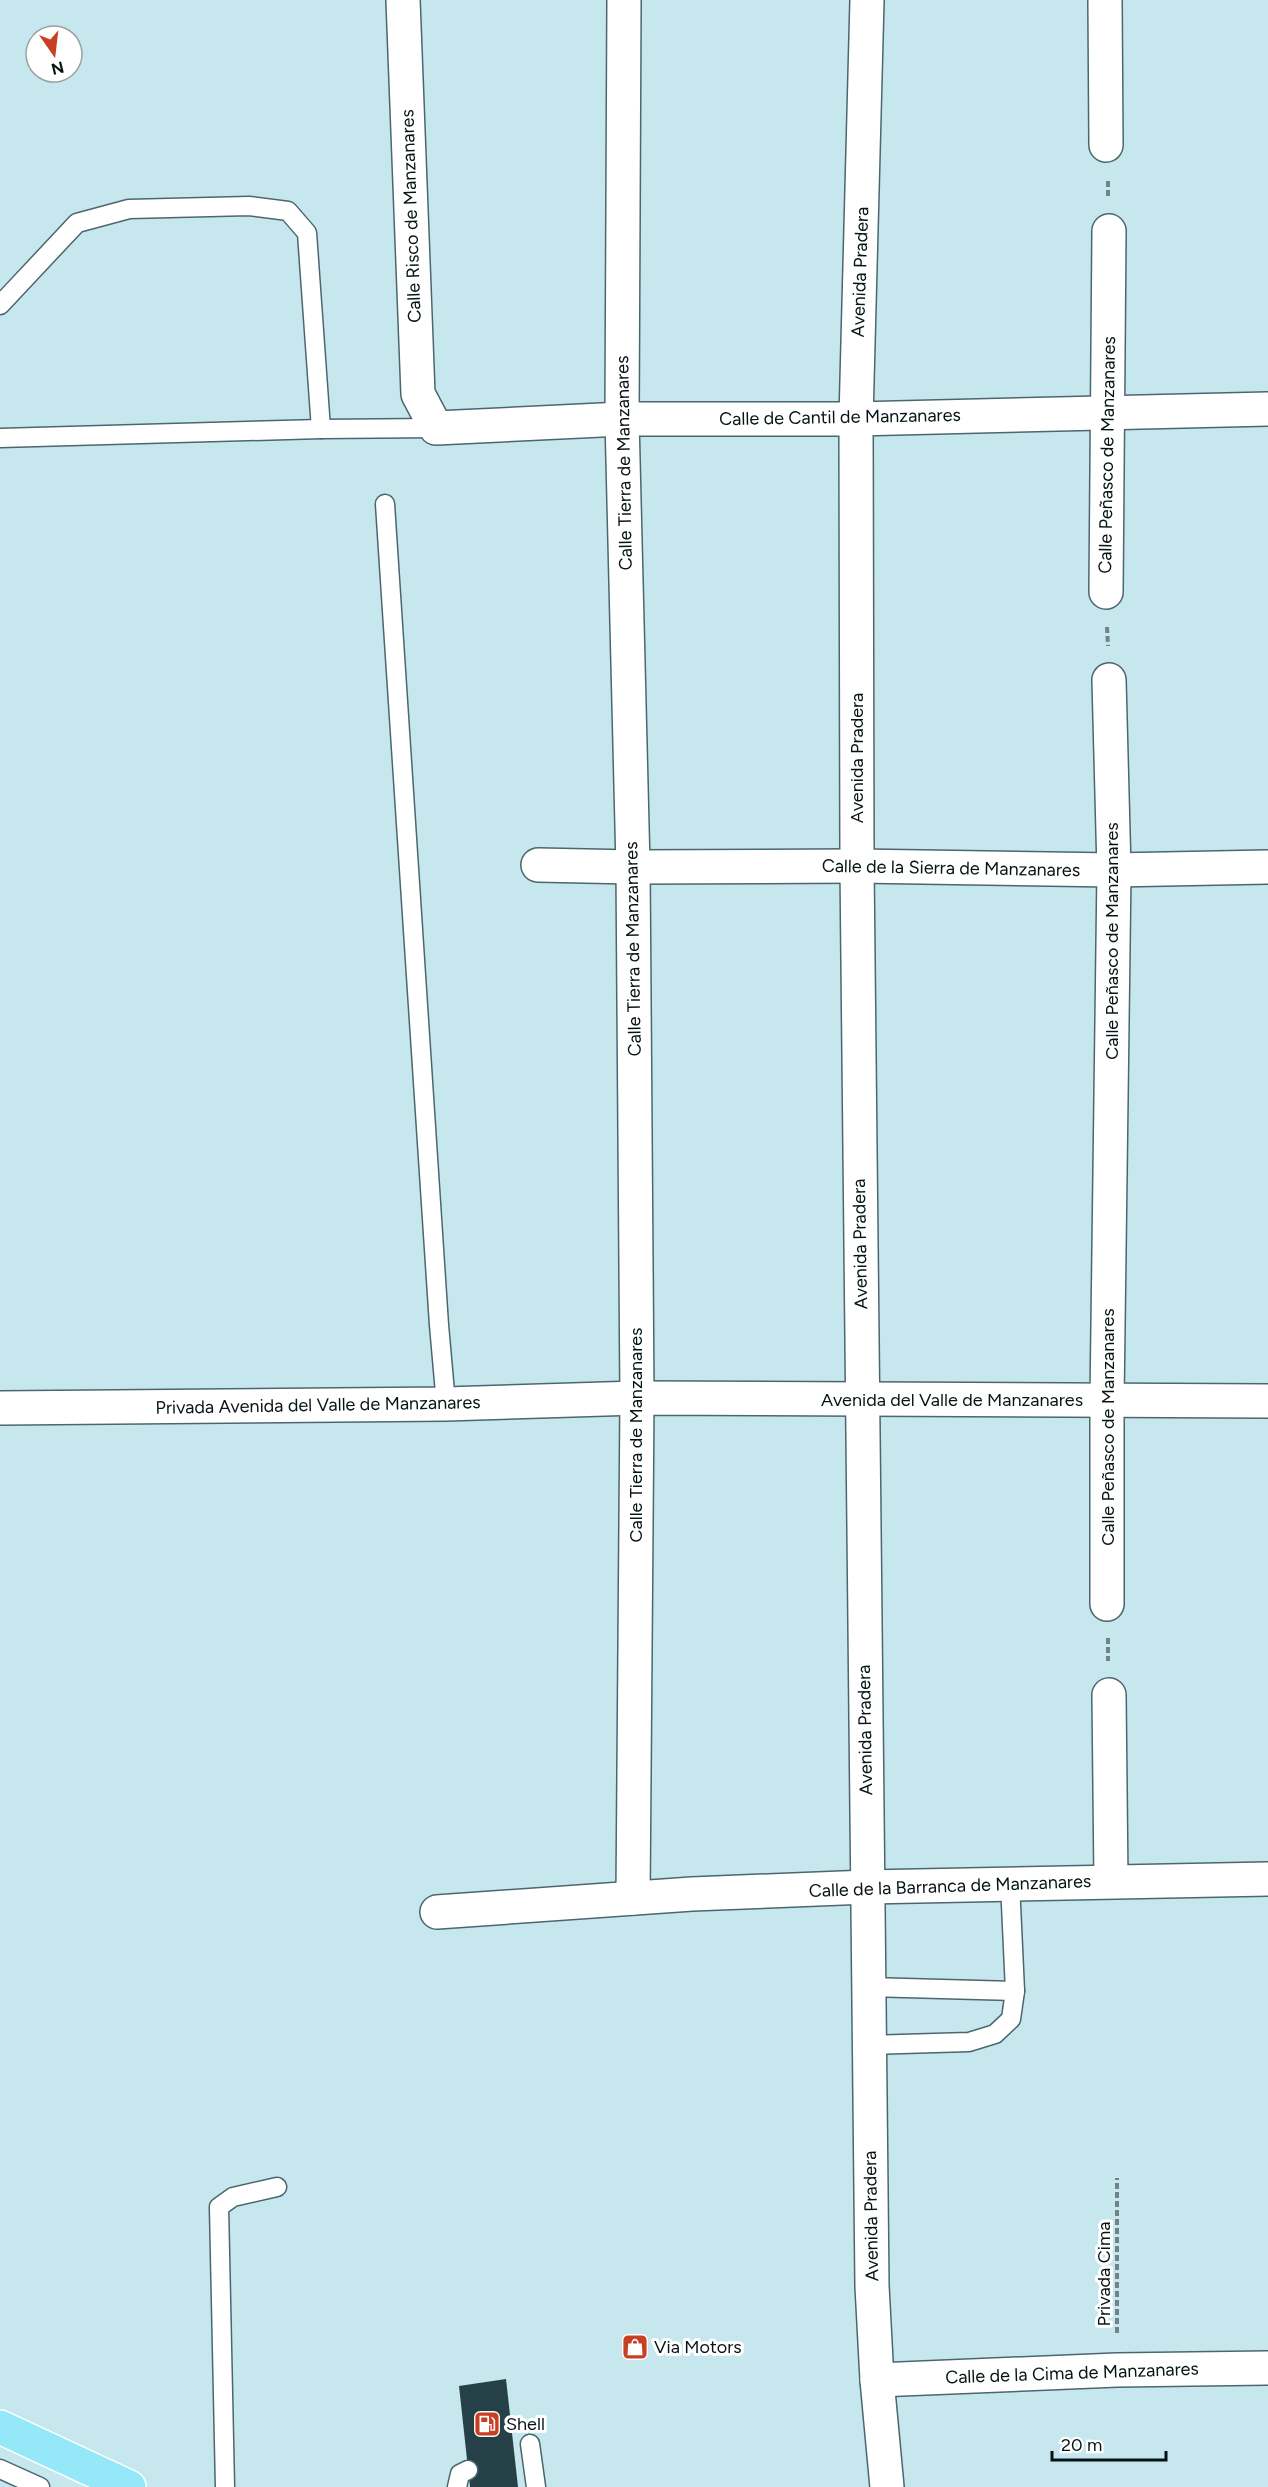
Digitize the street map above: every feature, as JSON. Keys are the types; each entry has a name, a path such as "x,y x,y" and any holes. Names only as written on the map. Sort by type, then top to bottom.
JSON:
{"main road":[{"path":"0,2427 129,2487"}],"street":[{"name":"Calle Risco de Manzanares","path":"403,0 418,394 424,428"},
{"name":"Calle Tierra de Manzanares","path":"624,0 622,419 633,867 637,1398 633,1898"},
{"path":"1105,0 1106,145"},
{"name":"Avenida Pradera","path":"867,1 856,419 857,866 872,2286 877,2380 887,2487"},
{"name":"Calle Peñasco de Manzanares","path":"1106,591 1109,231"},
{"name":"Calle de Cantil de Manzanares","path":"424,428 622,419 856,419 1268,409"},
{"name":"Calle Peñasco de Manzanares","path":"1107,1604 1107,1401 1114,870 1109,680"},
{"name":"Calle de la Sierra de Manzanares","path":"538,865 1114,870 1268,867"},
{"name":"Privada Avenida del Valle de Manzanares","path":"0,1408 446,1404 637,1398"},
{"name":"Avenida del Valle de Manzanares","path":"637,1398 1268,1401"},
{"path":"1109,1695 1111,1881"},
{"name":"Calle de la Barranca de Manzanares","path":"437,1912 633,1898 867,1887 1268,1879"},
{"name":"Calle de la Cima de Manzanares","path":"877,2380 1117,2370 1268,2368"}],"lane":[{"path":"0,305 77,223 129,208 249,206 288,210 307,233 321,429"},
{"path":"0,438 424,428"},
{"path":"385,504 446,1404"},
{"path":"868,2045 969,2042 995,2034 1011,2019 1015,1991 1010,1883"},
{"path":"868,1987 1015,1991"},
{"path":"225,2487 219,2207 233,2197 277,2187"},
{"path":"525,2456 536,2487"},
{"path":"0,2469 40,2487"},
{"path":"457,2487 460,2474 468,2470"}],"path":[{"path":"1106,145 1109,231"},
{"name":"Calle Peñasco de Manzanares","path":"1106,591 1109,680"},
{"path":"1107,1604 1109,1695"},
{"name":"Privada Cima","path":"1117,2370 1118,2178"}],"building":[{"name":"Shell","path":"506,2379 518,2487 470,2487 459,2386"}],"place":[{"name":"Via Motors","path":"635,2347"},
{"name":"Shell","path":"487,2424"}]}
